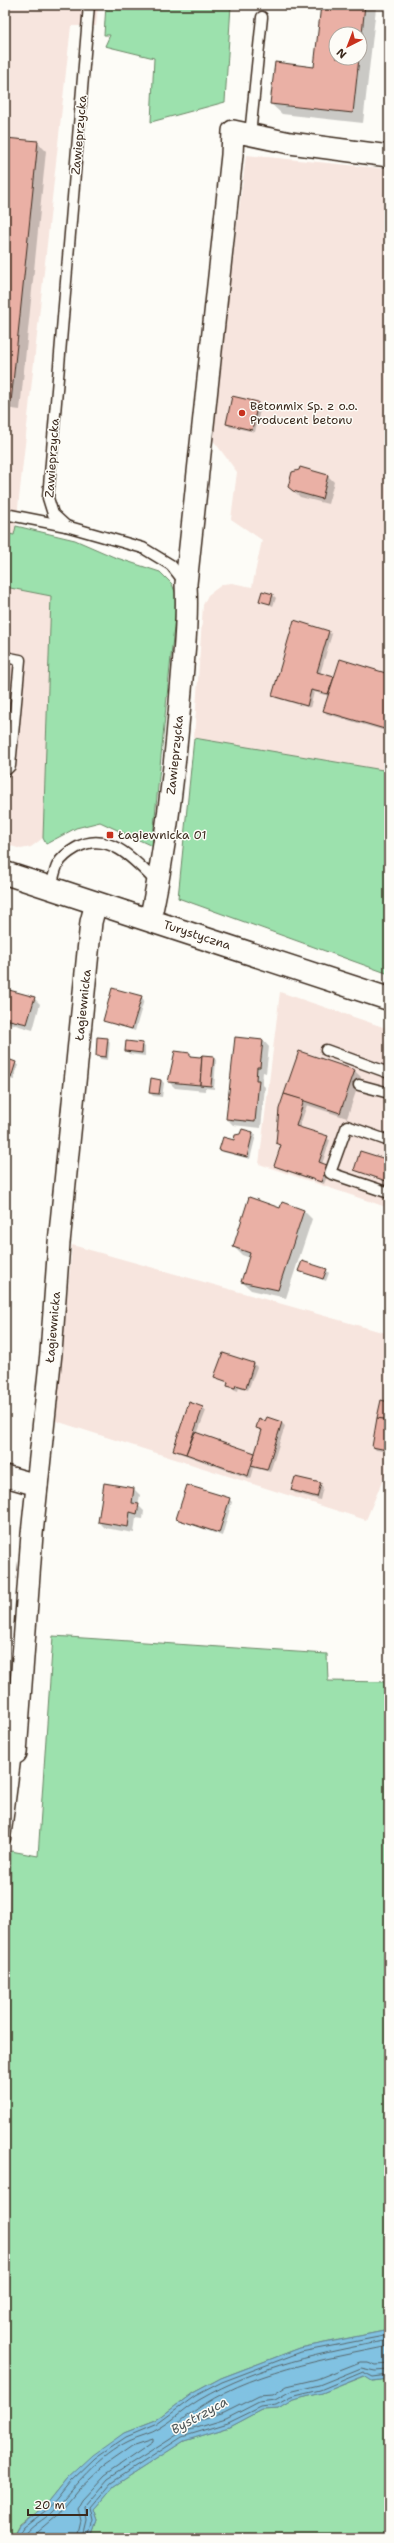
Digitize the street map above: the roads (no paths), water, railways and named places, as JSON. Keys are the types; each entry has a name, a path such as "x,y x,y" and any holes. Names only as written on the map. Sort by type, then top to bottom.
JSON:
{"main road":[{"name":"Turystyczna","path":"5,873 389,999"}],"street":[{"name":"Zawieprzycka","path":"150,920 158,884 174,774 187,613 186,584 232,155 233,131 250,135"},
{"path":"250,135 389,156"},
{"name":"Łagiewnicka","path":"10,1751 89,938 96,903"},
{"path":"5,1476 37,1485"}],"lane":[{"name":"Zawieprzycka","path":"66,526 53,514 48,498 89,5"},
{"path":"250,135 262,17"},
{"path":"5,514 66,526 143,548 171,565 186,584"},
{"path":"5,657 20,660 9,731 10,766 5,771"},
{"path":"51,888 58,865 68,853 86,842 107,843 121,850 135,859 158,884"},
{"path":"326,1050 389,1073"},
{"path":"360,1085 389,1093"},
{"path":"389,1141 347,1126 330,1172 389,1193"},
{"path":"5,1839 10,1751"}],"water":[{"name":"Bystrzyca","path":"389,2330 389,2379 372,2381 364,2376 322,2393 293,2400 278,2409 262,2410 230,2427 184,2441 114,2486 93,2510 97,2521 91,2538 12,2538 19,2526 46,2505 67,2479 93,2455 124,2433 155,2421 193,2393 221,2378 300,2348"}],"place":[{"name":"Betonmix Sp. z o.o. Producent betonu","path":"242,413"},
{"name":"Łagiewnicka 01","path":"110,835"}]}
